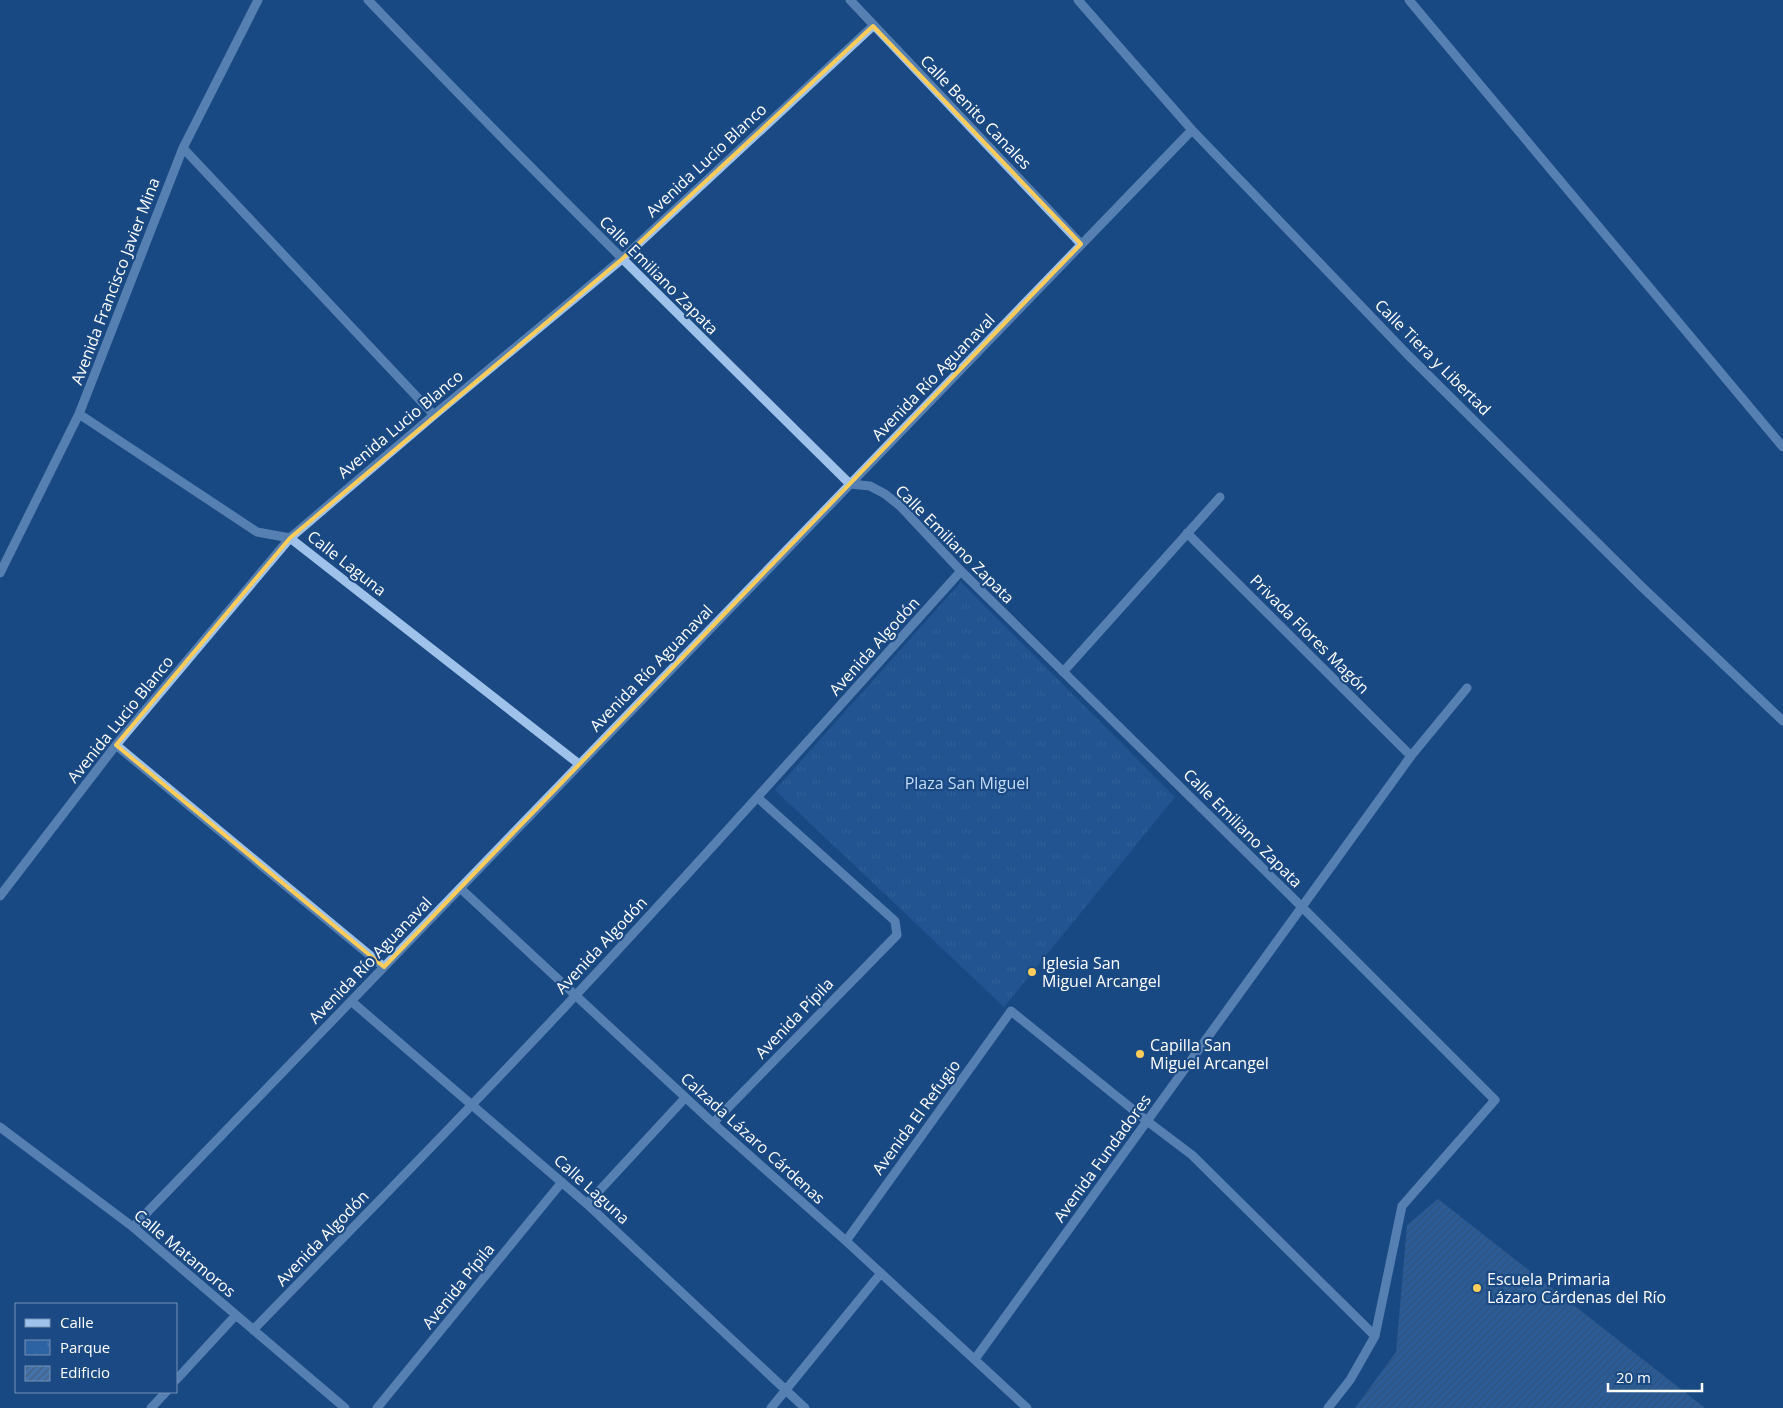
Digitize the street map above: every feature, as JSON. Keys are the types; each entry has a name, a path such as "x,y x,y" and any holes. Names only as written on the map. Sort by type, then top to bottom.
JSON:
{"street":[{"name":"Avenida Francisco Javier Mina","path":"0,573 79,414 184,148 258,0"},
{"name":"Calle Emiliano Zapata","path":"368,0 472,109 850,484 870,486 885,494 900,506 961,571 1495,1100 1402,1206 1375,1336"},
{"name":"Calle Benito Canales","path":"850,0 1081,244"},
{"name":"Calle Tiera y Libertad","path":"1078,0 1192,130 1408,355 1641,586 1783,721"},
{"path":"1409,0 1783,447"},
{"name":"Avenida Lucio Blanco","path":"0,896 116,745 290,538 434,415 622,259 873,26"},
{"name":"Avenida Río Aguanaval","path":"133,1227 1192,130"},
{"path":"184,148 434,415"},
{"name":"Calle Laguna","path":"79,414 256,532 290,538 579,764"},
{"path":"1063,672 1220,497"},
{"name":"Privada Flores Magón","path":"1188,534 1411,756"},
{"name":"Avenida Algodón","path":"253,1330 472,1105 575,995 758,798 961,571"},
{"name":"Avenida Fundadores","path":"975,1359 1411,756 1467,688"},
{"path":"116,745 384,967"},
{"name":"Avenida Pípila","path":"712,1123 897,935 896,921 758,798"},
{"name":"Calzada Lázaro Cárdenas","path":"460,888 712,1123 846,1241 1027,1408"},
{"name":"Calle Laguna","path":"351,1001 587,1204 805,1408"},
{"name":"Avenida El Refugio","path":"846,1241 1011,1011 1146,1121"},
{"path":"587,1204 685,1098"},
{"path":"1146,1121 1192,1155 1375,1336 1350,1380 1328,1408"},
{"name":"Calle Matamoros","path":"0,1127 133,1227 345,1408"},
{"name":"Avenida Pípila","path":"377,1408 562,1182"},
{"path":"771,1408 881,1273"},
{"path":"178,1378 236,1315"},
{"path":"151,1408 165,1393"}],"highlighted area":[{"path":"873,26 1081,244 384,967 116,745 290,538 622,259"}],"green space":[{"name":"Plaza San Miguel","path":"961,582 1175,797 1004,1007 775,790"}],"building":[{"name":"Escuela Primaria Lázaro Cárdenas del Río","path":"1438,1199 1705,1408 1355,1408 1396,1352 1407,1225"}],"place":[{"name":"Iglesia San Miguel Arcangel","path":"1032,972"},
{"name":"Capilla San Miguel Arcangel","path":"1140,1054"},
{"name":"Escuela Primaria Lázaro Cárdenas del Río","path":"1477,1288"}]}
